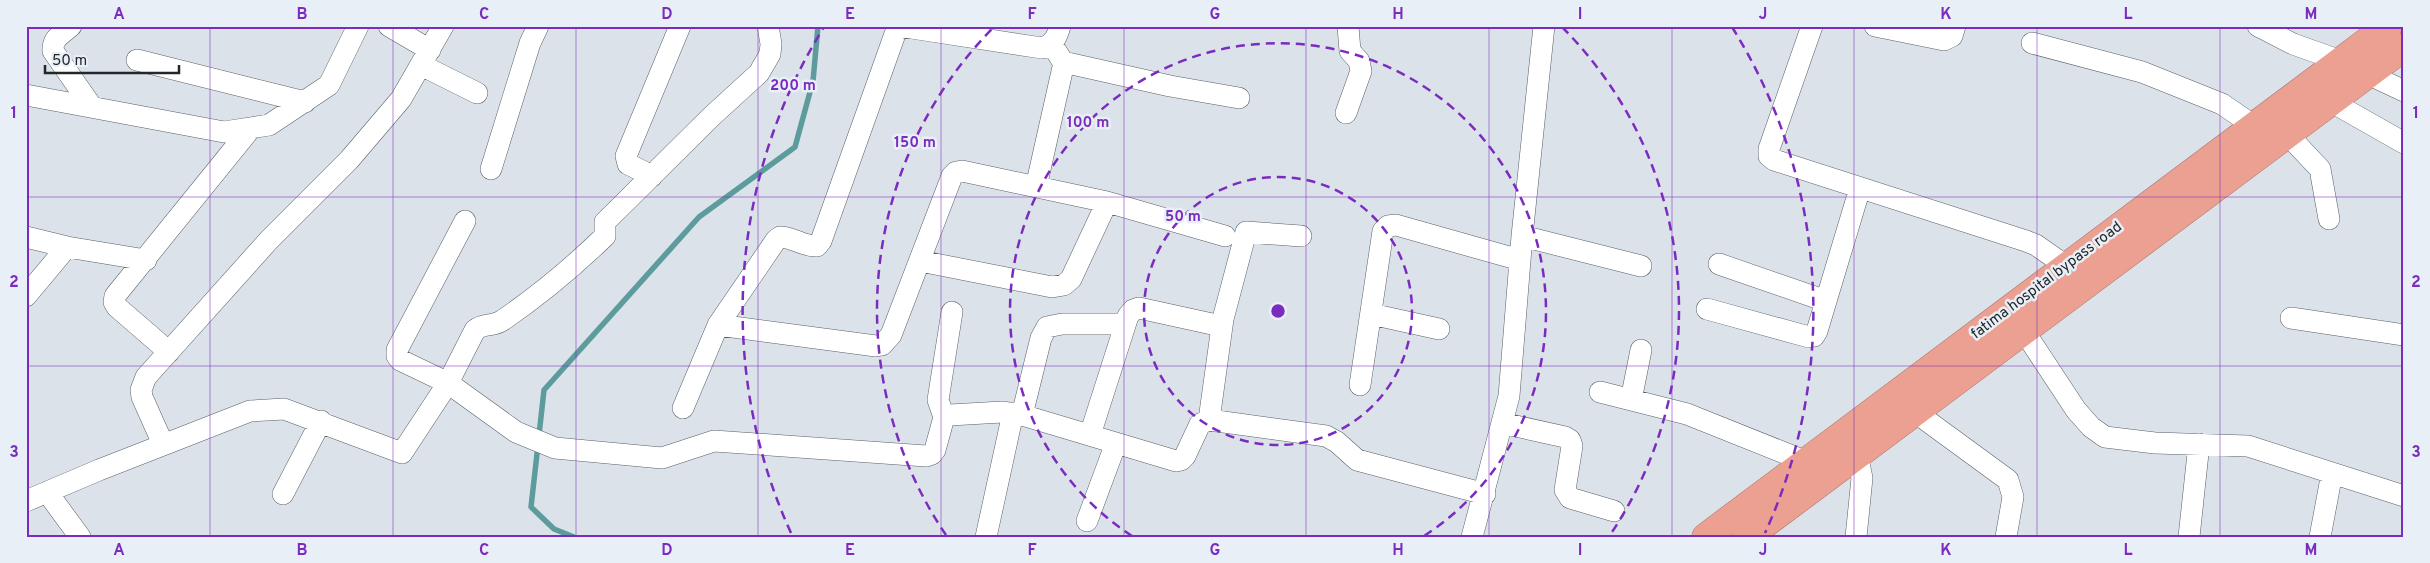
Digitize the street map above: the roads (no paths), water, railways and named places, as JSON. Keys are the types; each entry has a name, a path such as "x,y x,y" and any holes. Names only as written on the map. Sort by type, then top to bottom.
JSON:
{"highway":[{"name":"fatima hospital bypass road","path":"1747,537 1915,412 2015,321 2066,266 2388,26"},
{"name":"fatima hospital bypass road","path":"1706,537 1807,462 2288,135 2404,47"}],"street":[{"path":"71,26 52,43 53,51 92,107"},
{"path":"26,95 224,132 269,125 329,85 358,26"},
{"path":"389,26 425,57 476,93"},
{"path":"164,444 141,390 146,377 269,240 349,160 402,99 443,26"},
{"path":"491,169 530,43 538,26"},
{"path":"652,176 628,164 626,156 680,26"},
{"path":"26,501 250,411 284,409 402,453 448,383 475,330 483,325 501,322 565,275 605,236 605,222 767,63 772,44 768,26"},
{"path":"683,408 718,325 776,240 780,237 787,237 811,246 817,246 821,242 895,34 899,29 905,27 1042,48 1050,45 1057,37 1060,26"},
{"path":"1346,113 1361,71 1359,61 1350,51 1348,26"},
{"path":"1472,537 1485,494 1510,383 1522,236 1544,26"},
{"path":"1812,26 1769,149 1769,156 1774,160 2036,245 2066,266"},
{"path":"1875,26 1944,40 1952,36 1955,26"},
{"path":"2258,26 2293,44 2341,61"},
{"path":"2032,43 2142,72 2222,104 2254,126"},
{"path":"1050,45 1064,62 1170,86 1239,98"},
{"path":"137,60 305,102"},
{"path":"1036,187 1064,62"},
{"path":"2368,74 2404,91"},
{"path":"2330,102 2404,143"},
{"path":"169,352 117,307 114,302 115,296 146,260 250,128"},
{"path":"2288,135 2320,169 2329,219"},
{"path":"718,325 876,346 882,345 891,335 952,176 956,172 1107,202 1225,236"},
{"path":"1707,309 1809,337 1814,336 1860,188"},
{"path":"920,261 1052,287 1064,285 1071,279 1107,202"},
{"path":"465,221 397,350 397,356 400,360 448,383 516,432 555,448 662,458 714,441 926,456 932,454 935,450 944,417 938,400 952,312"},
{"path":"1360,385 1383,231 1388,226 1396,226 1520,260"},
{"path":"1209,420 1223,319 1246,232 1301,236"},
{"path":"1522,236 1641,266"},
{"path":"26,238 146,260"},
{"path":"26,296 67,247"},
{"path":"1719,264 1826,301"},
{"path":"1090,435 1125,324 1133,310 1138,308 1212,324 1220,324 1223,319"},
{"path":"1371,314 1439,329"},
{"path":"2291,318 2404,335"},
{"path":"2015,321 2076,410 2091,427 2105,437 2248,446 2404,496"},
{"path":"986,537 1018,414 1041,338 1047,327 1062,324 1125,324"},
{"path":"1632,400 1641,350"},
{"path":"1600,392 1687,414 1807,462"},
{"path":"1915,412 2008,480 2014,497 2006,537"},
{"path":"944,417 950,415 1018,414 1176,461 1181,460 1200,424 1209,420 1326,436 1337,442 1356,460 1485,494"},
{"path":"283,494 320,422"},
{"path":"1502,423 1565,437 1570,440 1572,446 1566,494 1570,498 1614,511"},
{"path":"1087,521 1116,443"},
{"path":"2189,537 2199,444"},
{"path":"1856,537 1862,478 1857,454"},
{"path":"2320,537 2332,473"},
{"path":"48,492 80,537"}],"waterway":[{"path":"539,435 544,390 699,217 795,147 813,81 818,26"},
{"path":"538,445 531,507 554,529 574,537"}]}
